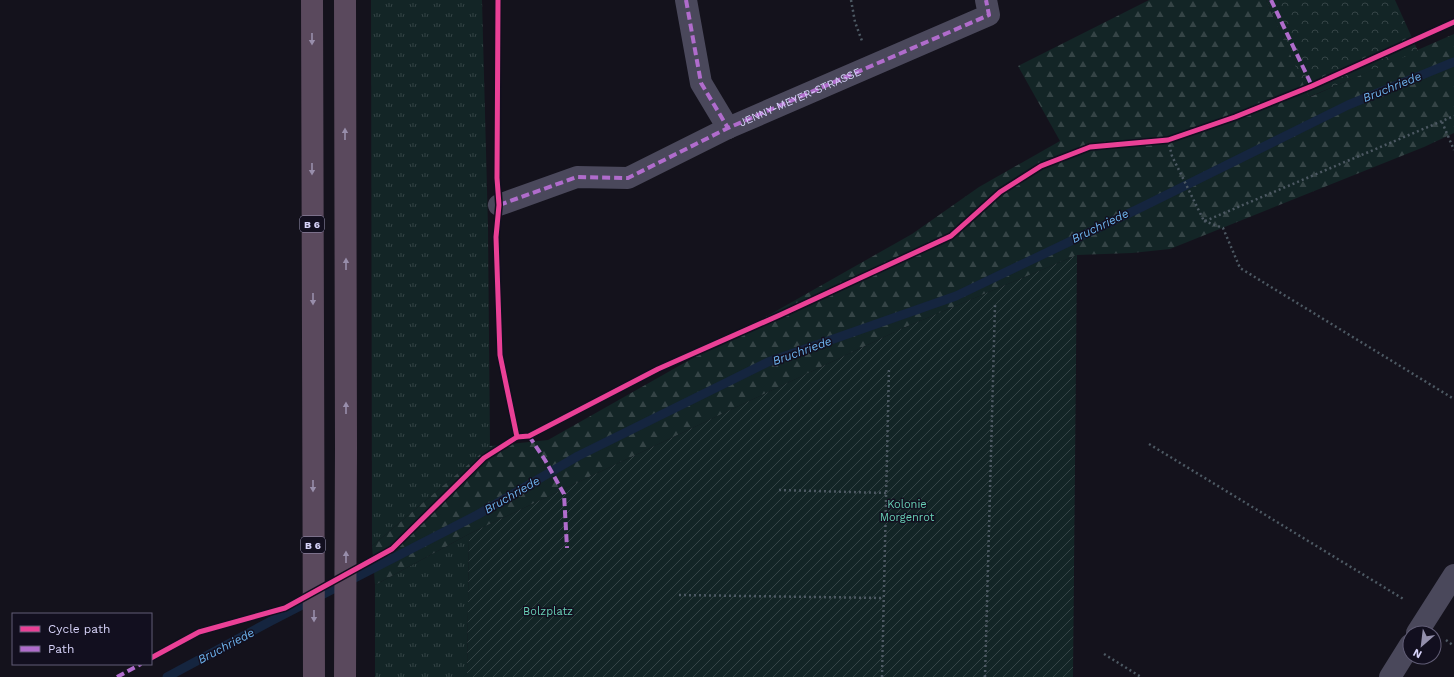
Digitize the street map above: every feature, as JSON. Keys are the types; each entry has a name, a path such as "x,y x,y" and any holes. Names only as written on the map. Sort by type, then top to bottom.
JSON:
{"highway":[{"name":"B 6","path":"312,0 314,677"},
{"path":"345,0 345,677"}],"street":[{"name":"JENNY-MEYER-STRASSE","path":"686,0 701,83 728,128"},
{"name":"JENNY-MEYER-STRASSE","path":"499,205 577,177 628,178 728,128 989,15 986,0"},
{"path":"1422,625 1454,575"},
{"path":"1390,677 1402,658"}],"path":[{"path":"1204,221 1454,116"},
{"path":"1442,122 1454,150"},
{"path":"1168,140 1172,156 1204,221 1223,228 1240,268 1454,399"},
{"path":"985,677 995,305"},
{"path":"882,677 889,366"},
{"path":"1149,444 1412,604 1419,625"},
{"path":"779,490 886,493"},
{"path":"679,595 884,598"},
{"path":"1104,654 1141,677"}],"green space":[{"path":"371,0 482,0 488,227 490,446 372,546"},
{"path":"1149,0 1266,0 1310,97 1454,34 1454,133 1424,147 1170,249 1132,253 1077,255 901,329 469,534 375,585 372,546 490,446 548,440 912,234 979,187 1060,141 1018,66"},
{"path":"1266,0 1395,0 1418,51 1309,97"},
{"name":"Kolonie Morgenrot","path":"1077,255 1073,677 467,677 469,534 901,329"},
{"path":"469,534 467,677 375,677 375,585"}],"waterway":[{"name":"Bruchriede","path":"167,677 271,621 477,515 578,456 768,362 956,296 1142,207 1348,105 1454,62"}],"marked path":[{"path":"686,0 701,83 728,128"},
{"path":"499,205 577,177 628,178 728,128 989,15 986,0"},
{"path":"1271,0 1312,86"},
{"path":"529,436 545,460 564,494 567,548"},
{"path":"117,677 139,665"}],"cycle path":[{"path":"498,0 497,178 499,205 496,237 500,355 517,437"},
{"path":"152,657 199,632 285,608 392,549 484,458 517,437 529,436 658,369 780,315 951,236 1000,192 1041,166 1090,147 1168,140 1235,117 1312,86 1454,22"}],"park label":[{"name":"Bolzplatz","path":"548,611"}]}
